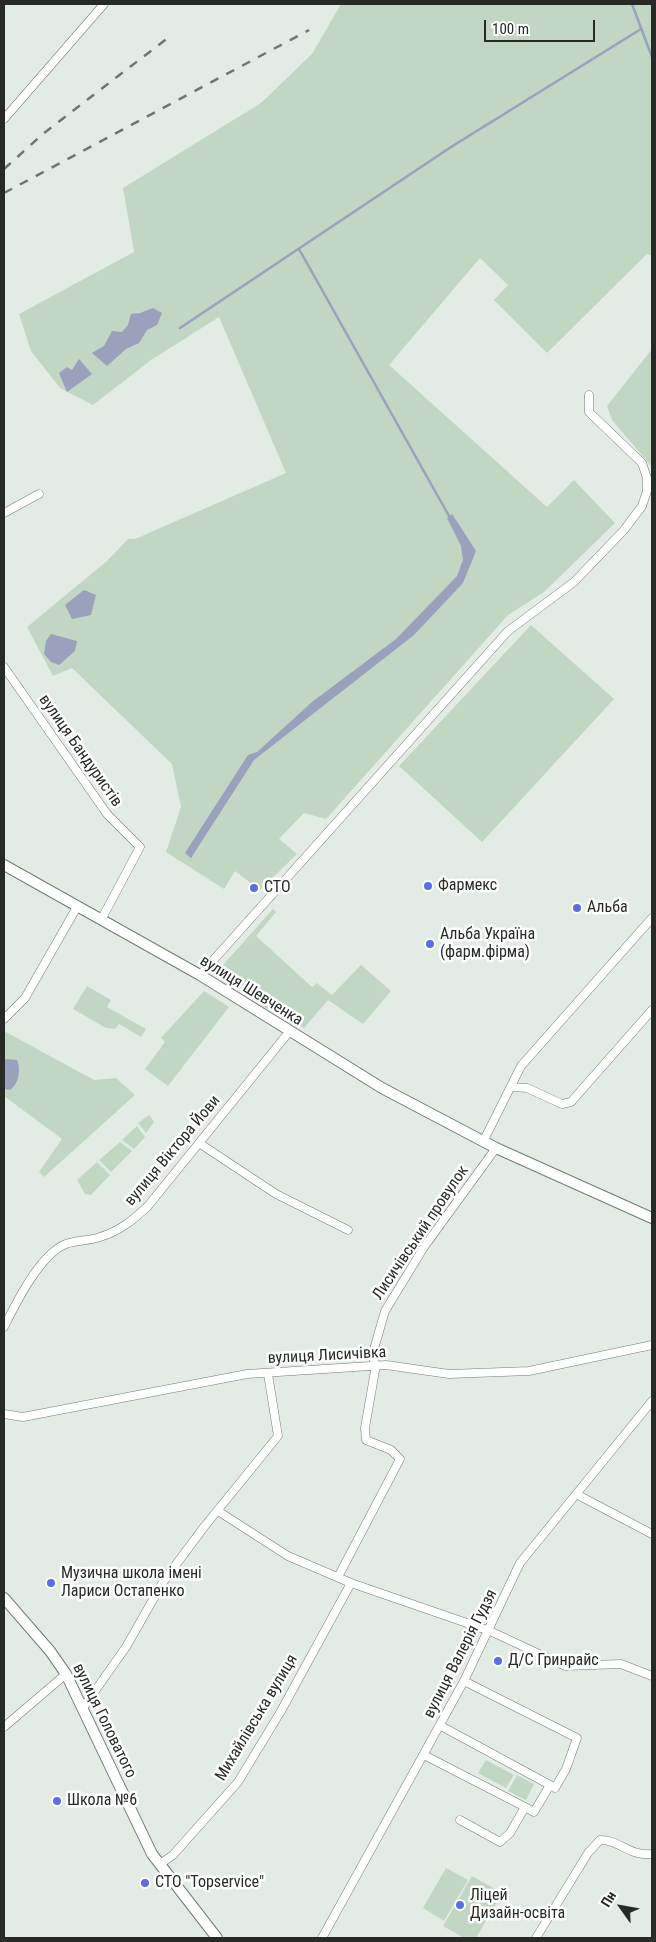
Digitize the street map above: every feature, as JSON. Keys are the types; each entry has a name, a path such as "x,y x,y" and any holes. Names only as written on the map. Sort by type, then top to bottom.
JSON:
{"main road":[{"name":"вулиця Шевченка","path":"4,865 200,975 382,1088 483,1142 652,1218"},
{"name":"вулиця Головатого","path":"4,1598 50,1651 66,1674 143,1837 160,1864 218,1938"}],"street":[{"path":"4,119 104,4"},
{"path":"200,975 508,631 574,582 624,530 642,506 647,491 647,478 642,463 589,412 589,395"},
{"path":"4,513 39,494"},
{"name":"вулиця Бандуристів","path":"4,666 107,814 140,847 101,920"},
{"path":"4,1018 25,998 77,907"},
{"path":"483,1142 521,1066 652,918"},
{"path":"512,1087 527,1088 562,1104 571,1102 652,1010"},
{"name":"вулиця Віктора Йови","path":"4,1327 15,1306 52,1252 66,1244 99,1237 125,1227 148,1206 289,1032"},
{"path":"199,1143 276,1194 348,1230"},
{"name":"Лисичівський провулок","path":"376,1365 372,1356 385,1311 424,1247 496,1148"},
{"name":"вулиця Лисичівка","path":"4,1414 23,1417 247,1374 376,1365 449,1374 529,1371 652,1344"},
{"path":"338,1577 400,1458 391,1450 366,1440 364,1428 376,1365"},
{"path":"83,1708 126,1647 163,1582 278,1436 268,1374"},
{"name":"вулиця Валерія Гудзя","path":"322,1938 441,1726 490,1631 520,1564 652,1401"},
{"path":"576,1494 652,1534"},
{"path":"218,1511 288,1556 351,1583 490,1631 565,1666 621,1664 652,1676"},
{"name":"Михайлівська вулиця","path":"160,1864 173,1855 238,1782 281,1711 351,1583"},
{"path":"4,1727 66,1674"},
{"path":"441,1726 555,1788 562,1775 577,1738 464,1681"},
{"path":"424,1755 534,1812 550,1785"},
{"path":"460,1820 500,1842 510,1832 525,1807"},
{"path":"536,1938 588,1853 600,1840 609,1840 633,1854 652,1854"}],"green space":[{"path":"341,4 652,4 652,256 647,254 547,353 494,300 508,285 480,258 389,365 547,507 574,480 615,523 544,592 508,615 326,819 304,813 279,839 297,854 260,890 235,871 224,889 166,852 181,807 172,764 72,668 53,676 27,627 107,561 128,539 135,539 286,473 219,317 151,360 93,405 60,388 31,351 19,314 134,252 123,188 261,103 312,54"},
{"path":"652,349 652,467 612,420 607,406"},
{"path":"531,625 614,699 482,842 399,766"},
{"path":"273,909 276,912 256,936 312,987 317,983 332,995 361,965 391,991 363,1024 328,1000 304,1028 260,1005 251,994 215,974"},
{"path":"87,986 111,1000 107,1007 146,1029 141,1037 119,1024 115,1029 106,1028 73,1009"},
{"path":"204,991 229,1007 168,1086 145,1069 165,1042 161,1038"},
{"path":"4,1031 94,1080 116,1078 135,1095 44,1177 39,1172 62,1139 4,1096"},
{"path":"149,1115 154,1122 146,1133 138,1123"},
{"path":"137,1126 145,1137 134,1149 122,1140"},
{"path":"120,1142 132,1151 111,1172 99,1160"},
{"path":"97,1162 110,1175 91,1195 85,1194 77,1180"},
{"path":"486,1760 514,1775 506,1788 478,1773"},
{"path":"517,1775 534,1784 526,1800 508,1791"},
{"path":"446,1868 468,1880 444,1921 423,1908"},
{"path":"472,1876 502,1893 476,1938 464,1938 443,1926"}],"water":[{"path":"153,308 162,313 157,325 147,330 139,343 126,349 107,366 92,353 104,346 112,331 122,332 128,325 131,314"},
{"path":"79,359 92,374 67,392 59,373 67,367 72,370"},
{"path":"452,514 476,551 463,583 414,635 254,760 191,858 185,853 248,755 257,752 312,702 396,639 457,576 463,560 461,546 447,518"},
{"path":"84,590 96,595 91,615 72,619 65,605"},
{"path":"51,634 77,641 75,651 59,665 51,662 44,654 46,641"},
{"path":"6,1059 17,1060 19,1068 17,1080 10,1090 4,1089 4,1061"}],"waterway":[{"path":"632,4 652,57"},
{"path":"180,328 451,147 641,29"},
{"path":"299,249 449,516"}],"railway":[{"path":"4,193 309,30"},
{"path":"4,169 44,133 169,37"}],"place":[{"name":"Фармекс","path":"428,886"},
{"name":"СТО","path":"254,888"},
{"name":"Альба","path":"577,908"},
{"name":"Альба Україна (фарм.фірма)","path":"430,944"},
{"name":"Музична школа імені Лариси Остапенко","path":"51,1583"},
{"name":"Д/С Гринрайс","path":"498,1661"},
{"name":"Школа №6","path":"57,1801"},
{"name":"СТО \"Topservice\"","path":"145,1883"},
{"name":"Ліцей Дизайн-освіта","path":"460,1905"}]}
